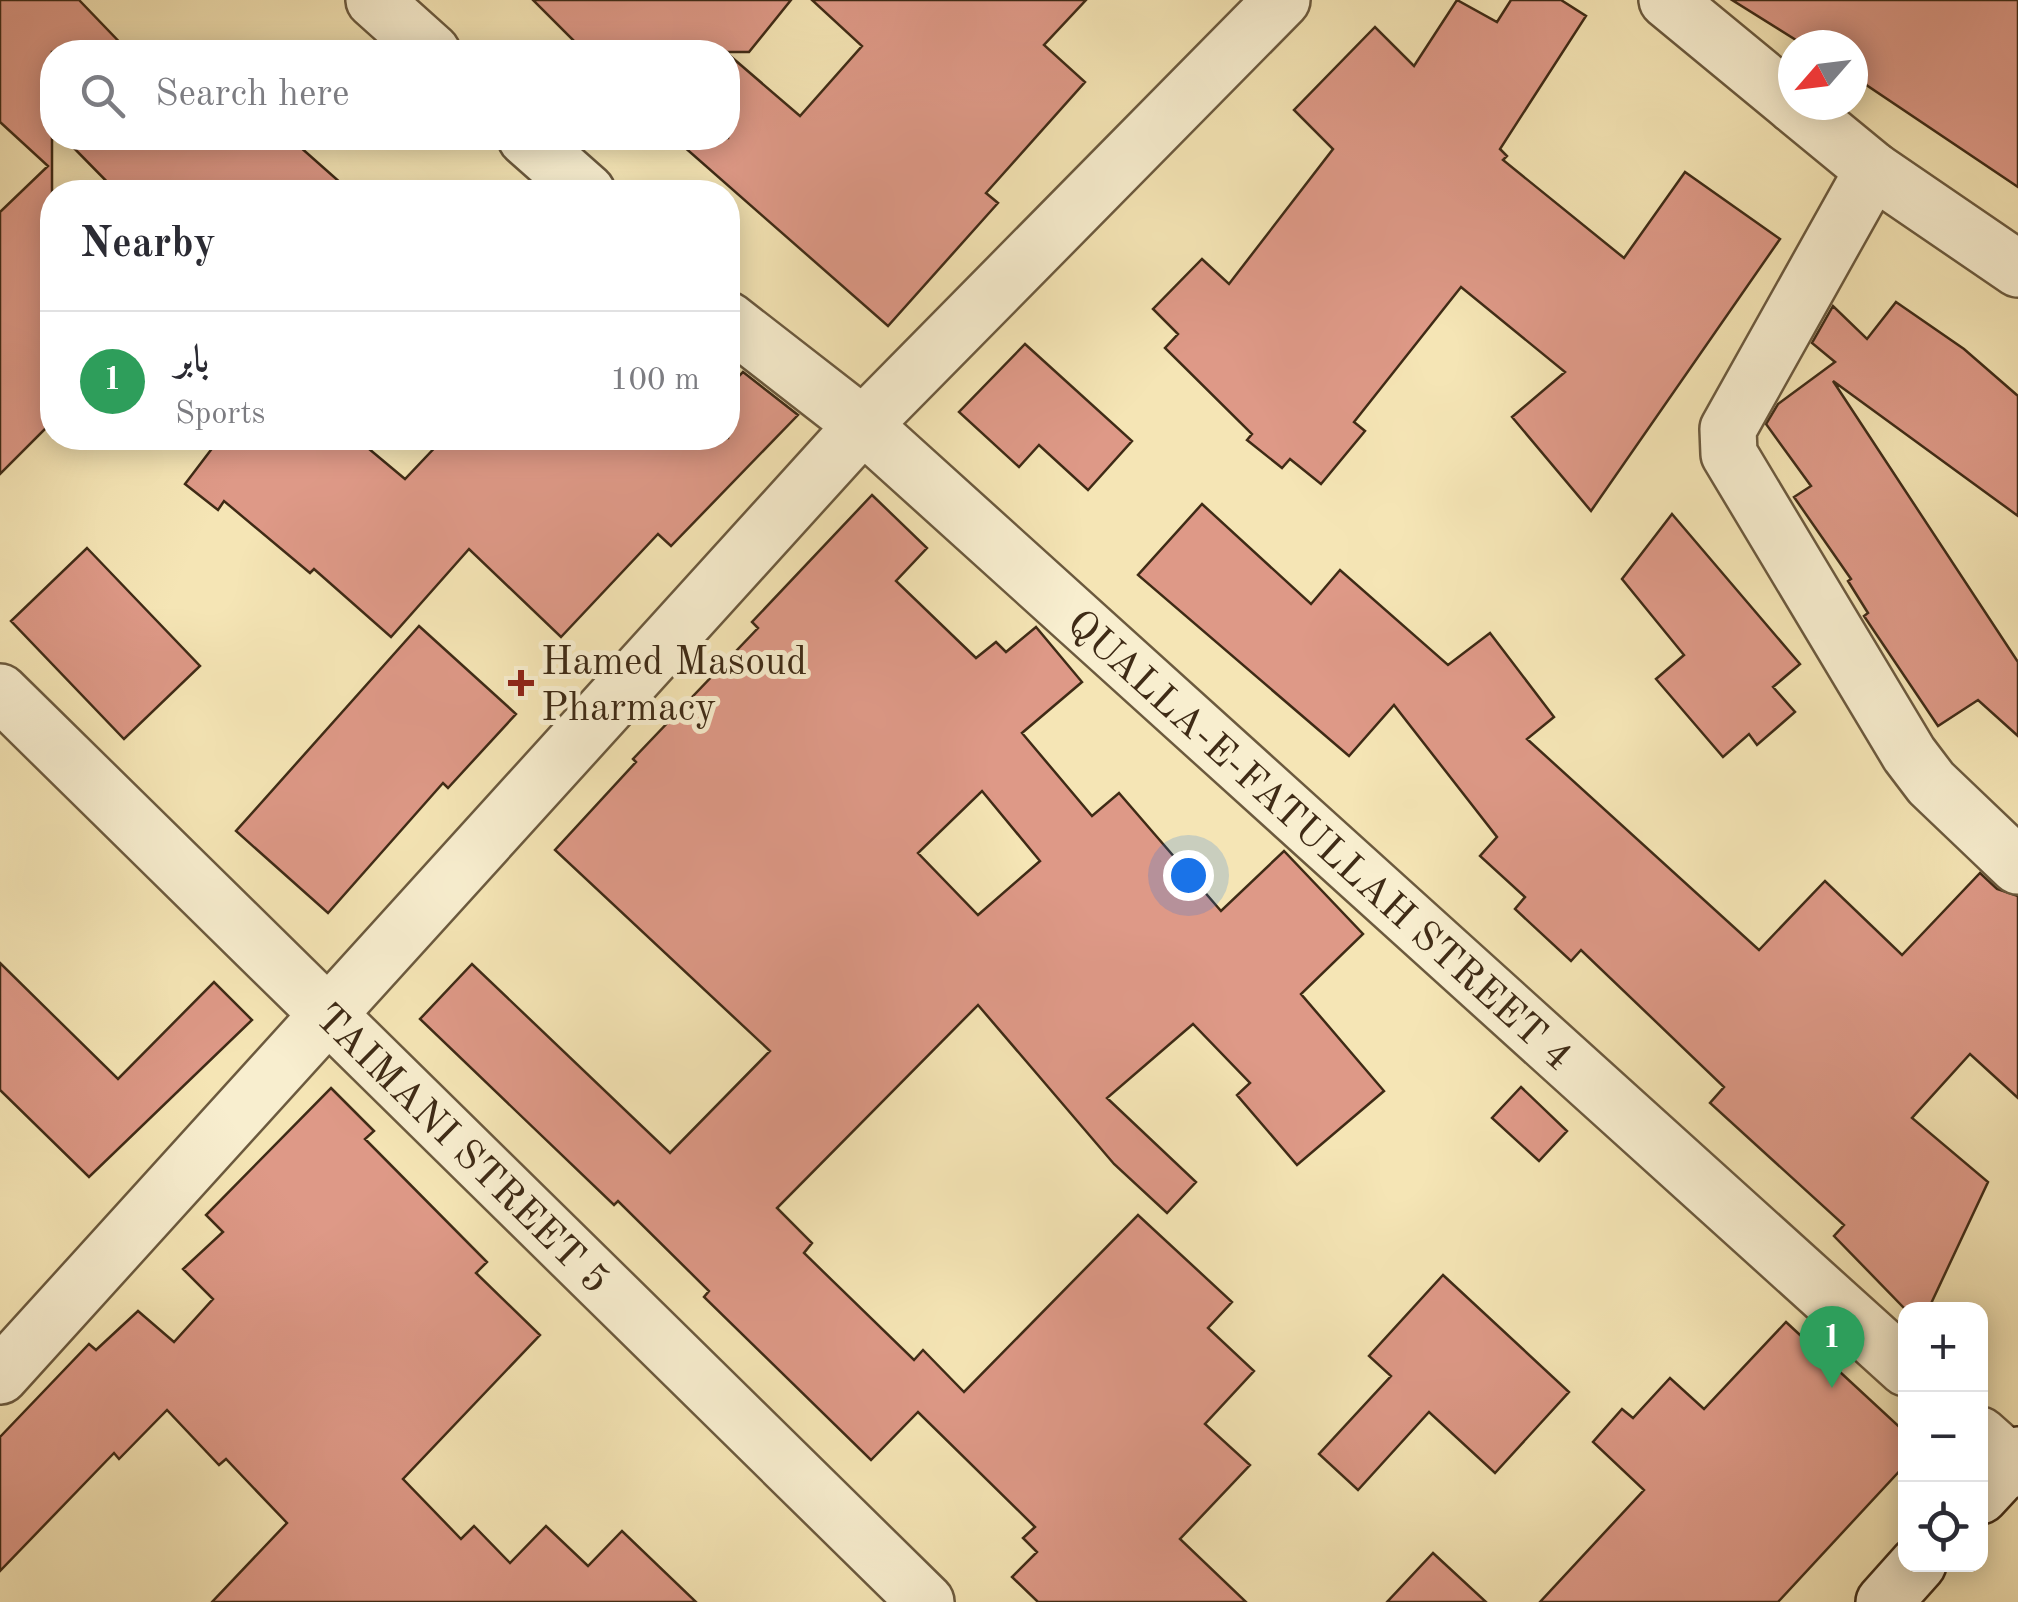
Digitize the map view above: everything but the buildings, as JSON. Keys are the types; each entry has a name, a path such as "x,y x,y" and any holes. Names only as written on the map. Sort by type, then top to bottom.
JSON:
{"street":[{"path":"374,0 419,40"},
{"path":"0,1376 863,425 1282,0"},
{"path":"1667,0 1778,92"},
{"path":"1811,120 1873,170 2018,269"},
{"path":"540,150 573,180"},
{"path":"1873,170 1728,430 1729,454 1908,754 1931,782 2018,866"},
{"name":"QUALLA-E-FATULLAH STREET 4","path":"740,329 863,425 1898,1361"},
{"name":"TAIMANI STREET 5","path":"0,692 326,1017 926,1602"},
{"path":"1884,1602 1911,1572"}],"place":[{"name":"Hamed Masoud Pharmacy","path":"521,683"},
{"name":"بابر","path":"1832,1388"}]}
